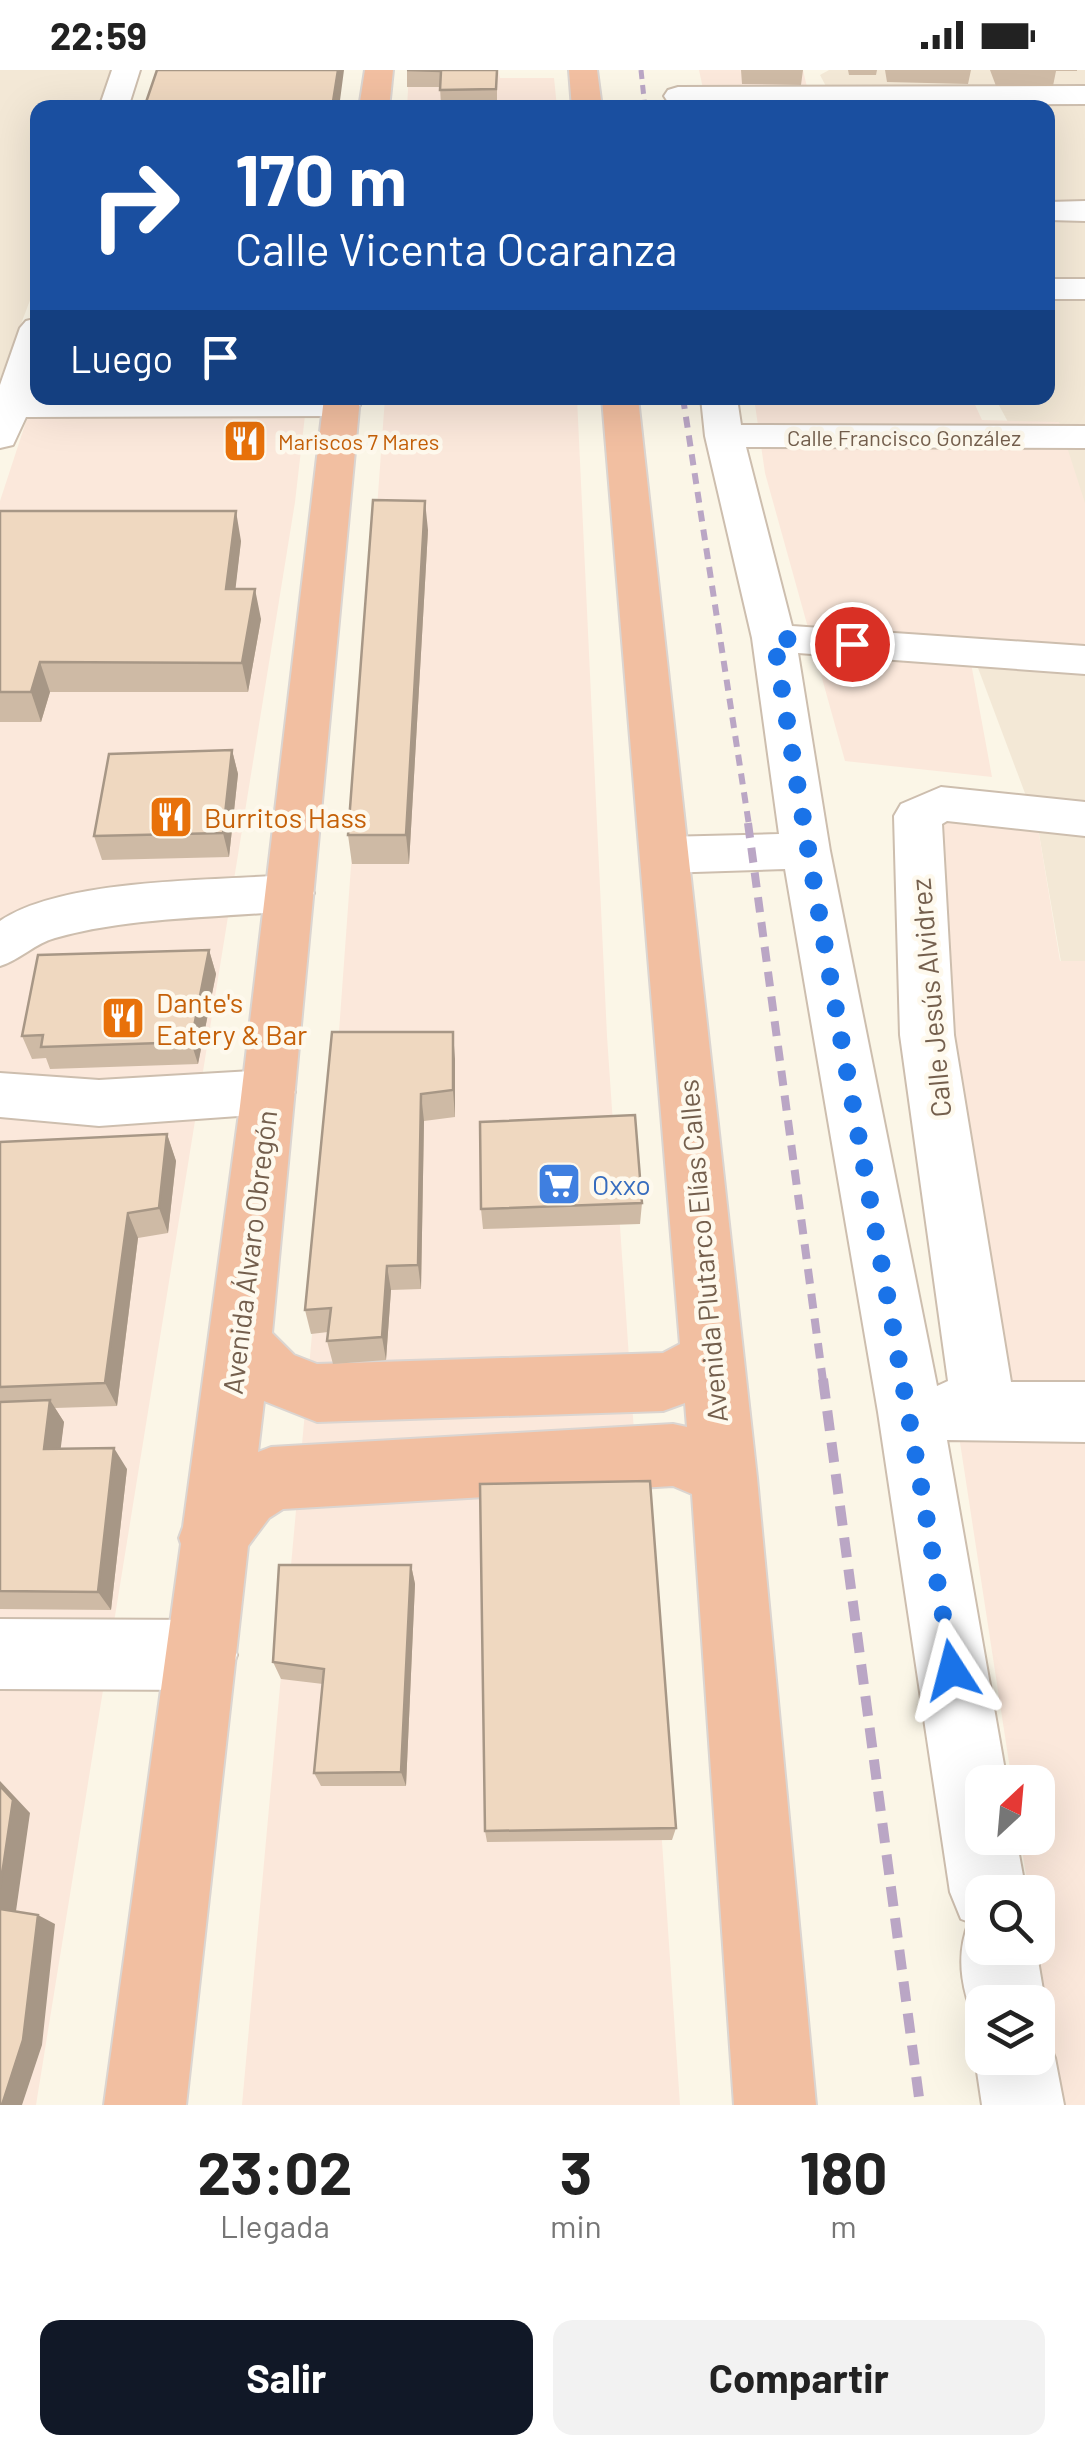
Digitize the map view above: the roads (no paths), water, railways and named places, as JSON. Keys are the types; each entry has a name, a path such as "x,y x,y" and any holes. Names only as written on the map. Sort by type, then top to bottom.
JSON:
{"highway":[{"path":"375,100 379,70"},
{"path":"583,70 585,100"},
{"path":"611,100 613,70"},
{"name":"Avenida Álvaro Obregón","path":"139,2092 202,1655 212,1538 240,1343 341,405"},
{"name":"Avenida Plutarco Elías Calles","path":"621,405 724,1478 774,2105"},
{"path":"240,1343 272,1374 317,1393 663,1382 695,1370 712,1354"},
{"path":"212,1538 246,1496 271,1478 672,1455 699,1460 724,1478"}],"street":[{"path":"116,100 126,70"},
{"path":"678,91 898,100"},
{"path":"950,100 1085,95"},
{"path":"1055,211 1085,211"},
{"path":"1055,290 1085,290"},
{"path":"30,349 4,416 251,405"},
{"path":"721,417 774,638 806,851 910,1412 985,1875"},
{"name":"Calle Francisco González","path":"721,417 1085,437"},
{"path":"774,638 1085,660"},
{"name":"Calle Jesús Alvidrez","path":"984,1410 927,1035 918,816 941,804 1085,819"},
{"path":"664,854 806,851"},
{"path":"0,947 33,924 100,908 289,893"},
{"path":"0,1094 99,1104 268,1092"},
{"path":"910,1412 1085,1412"},
{"path":"0,1654 202,1655"},
{"path":"1018,2075 1023,2105"}],"railway":[{"path":"641,70 644,100"},
{"path":"684,405 749,825"},
{"path":"748,823 823,1381"},
{"path":"823,1379 920,2105"}],"place":[{"name":"Mariscos 7 Mares","path":"245,441"},
{"name":"Burritos Hass","path":"171,817"},
{"name":"Dante's Eatery & Bar","path":"123,1018"},
{"name":"Oxxo","path":"559,1184"}]}
